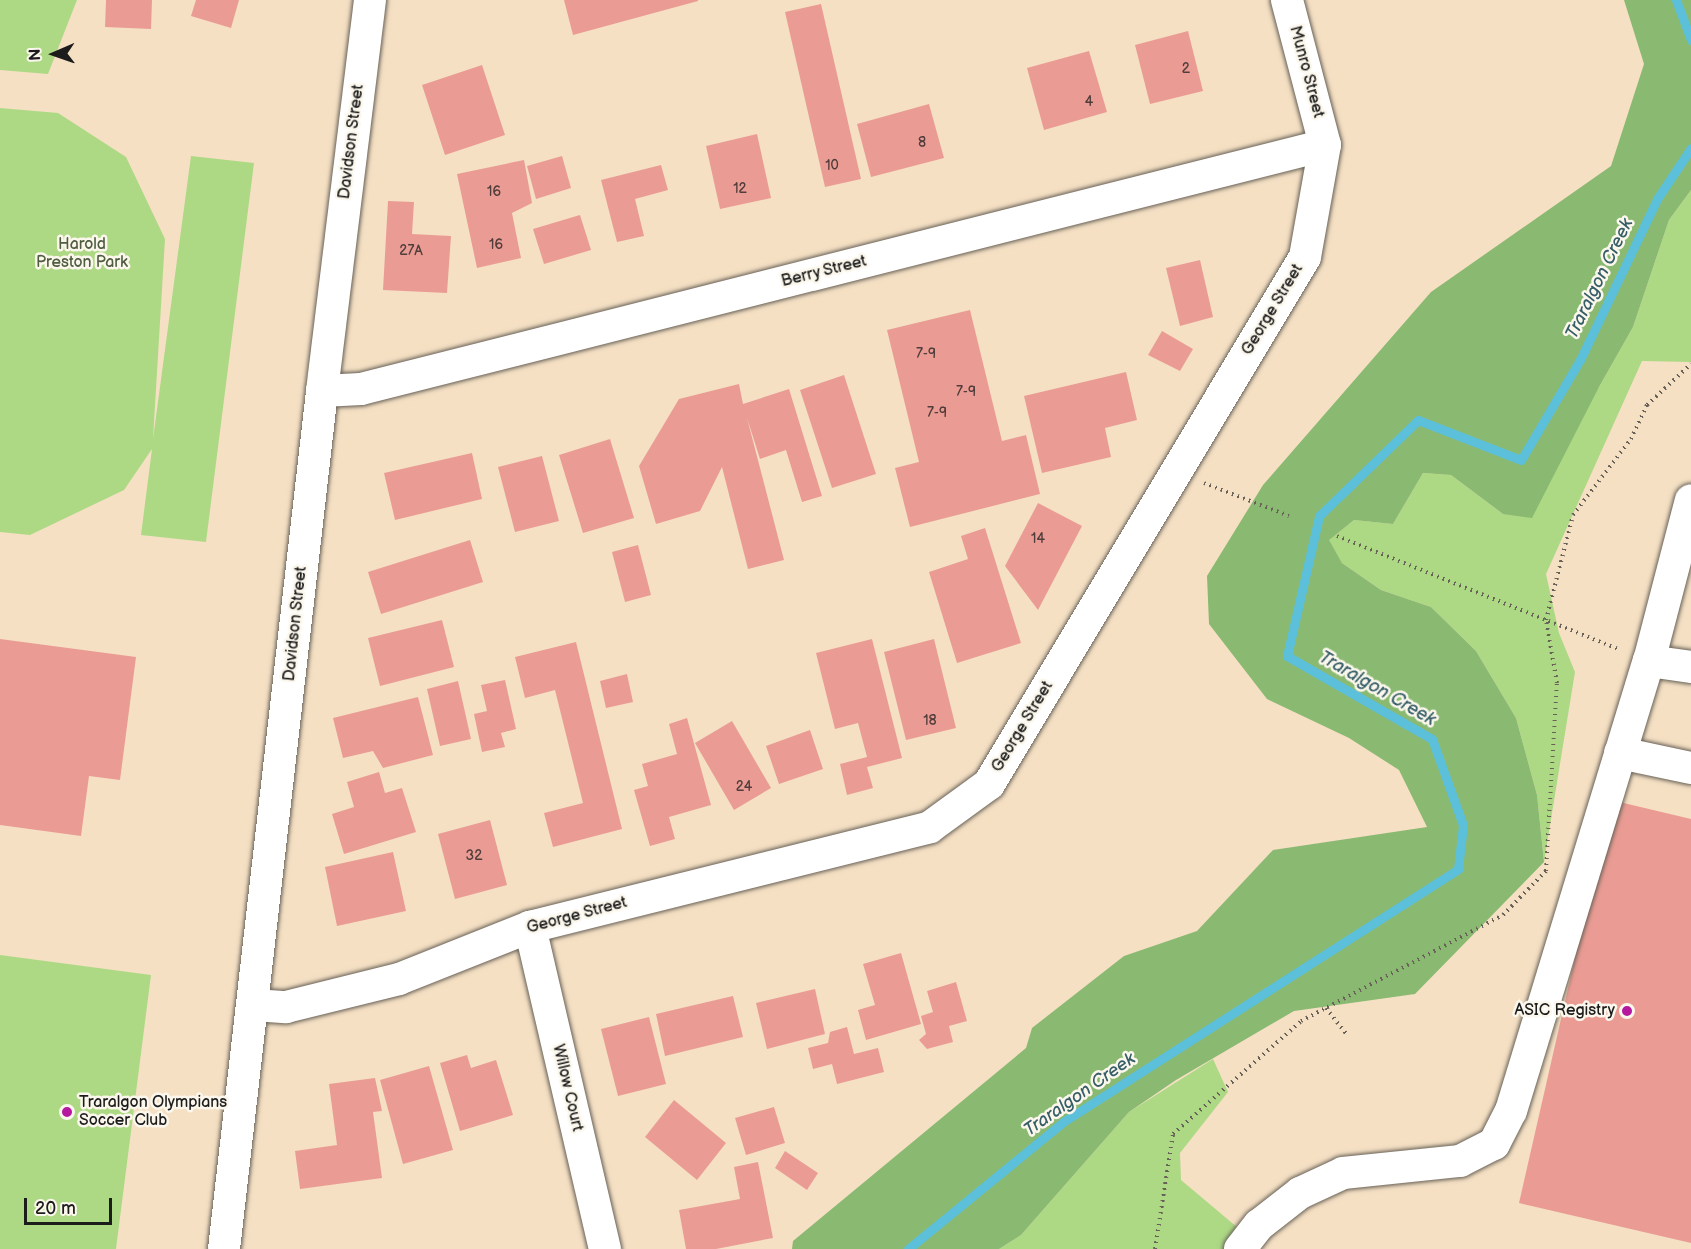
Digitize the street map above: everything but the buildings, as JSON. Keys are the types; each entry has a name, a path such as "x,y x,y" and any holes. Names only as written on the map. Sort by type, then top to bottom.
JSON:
{"street":[{"name":"Davidson Street","path":"224,1249 254,1005 322,391 370,0"},
{"name":"Munro Street","path":"1287,0 1325,145"},
{"name":"Berry Street","path":"322,391 361,389 1325,145"},
{"name":"George Street","path":"254,1005 286,1007 399,979 530,927 930,827 988,784 1305,257 1325,145"},
{"path":"1240,1249 1259,1225 1300,1193 1343,1173 1460,1161 1494,1144 1511,1111 1649,661 1691,500"},
{"path":"1649,661 1691,667"},
{"path":"1620,753 1691,768"},
{"name":"Willow Court","path":"530,927 605,1249"}],"path":[{"path":"1155,1249 1173,1134 1301,1021 1503,915 1546,871 1557,683 1546,620 1573,515 1631,439 1647,405 1691,364"},
{"path":"1175,472 1289,516"},
{"path":"1337,536 1649,661"},
{"path":"1326,1008 1347,1035"}],"green space":[{"path":"0,0 77,0 48,74 0,70"},
{"path":"1624,0 1691,0 1691,190 1669,220 1633,327 1599,387 1532,518 1503,514 1451,475 1423,473 1393,524 1354,520 1329,540 1342,563 1381,590 1431,607 1476,651 1516,718 1537,795 1544,862 1415,994 1294,1011 1176,1080 1129,1112 1021,1235 999,1249 792,1249 793,1241 1026,1048 1032,1028 1124,956 1197,931 1273,850 1427,827 1399,770 1349,738 1267,699 1209,624 1207,576 1263,485 1431,292 1611,166 1644,64"},
{"name":"Harold Preston Park","path":"0,108 58,113 126,157 165,239 153,439 191,156 254,163 206,542 141,535 152,449 124,490 30,535 0,532"},
{"path":"1691,190 1691,362 1642,361 1546,574 1559,633 1575,672 1544,862 1537,795 1516,718 1476,651 1431,607 1381,590 1342,563 1328,540 1354,520 1393,524 1423,473 1451,475 1503,514 1599,387 1633,327 1669,220"},
{"name":"Traralgon Olympians Soccer Club","path":"0,955 151,975 116,1249 0,1249"},
{"path":"1213,1059 1228,1092 1180,1153 1181,1180 1244,1233 1234,1249 999,1249 1021,1235 1129,1112"}],"waterway":[{"name":"Traralgon Creek","path":"1676,0 1691,40"},
{"name":"Traralgon Creek","path":"908,1249 1063,1122 1458,869 1463,825 1432,739 1287,656 1319,516 1418,420 1521,460 1580,360 1657,199 1691,148"}],"place":[{"name":"ASIC Registry","path":"1627,1011"},
{"name":"Traralgon Olympians Soccer Club","path":"67,1112"}]}
